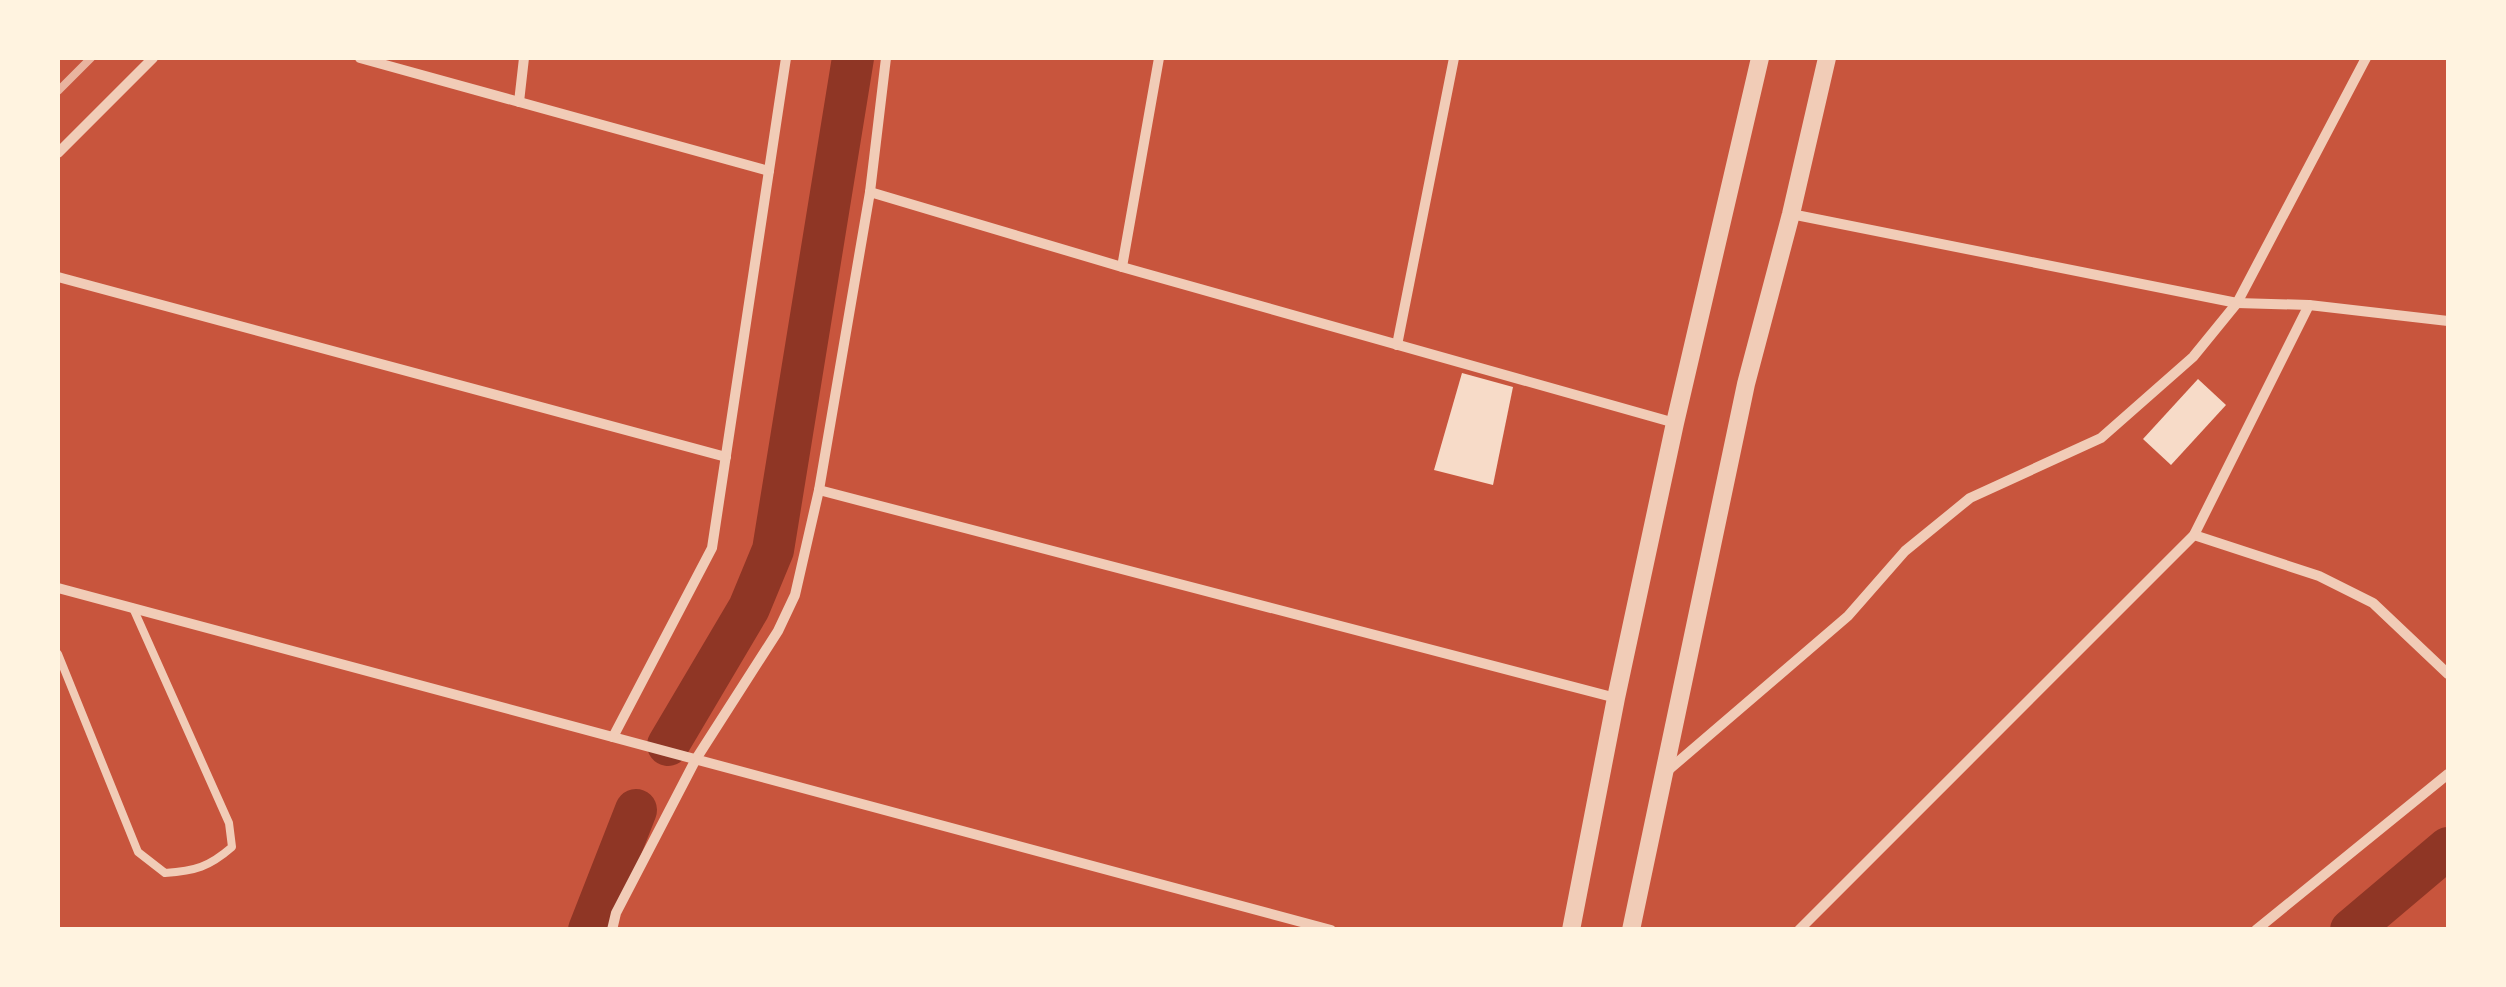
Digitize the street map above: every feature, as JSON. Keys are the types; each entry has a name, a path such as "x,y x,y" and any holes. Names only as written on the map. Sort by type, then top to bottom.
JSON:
{"street":[{"path":"58,153 153,58"},
{"path":"360,58 769,171"},
{"path":"519,102 524,58"},
{"path":"613,737 712,548 786,58"},
{"path":"612,930 616,912 696,759 778,631 795,595 820,490 870,192 886,58"},
{"path":"1122,267 1159,58"},
{"path":"1397,345 1454,58"},
{"path":"1571,930 1675,423 1760,58"},
{"path":"1631,930 1746,384 1827,58"},
{"path":"1664,773 1848,616 1905,551 1970,498 2101,438 2193,357 2237,303 2366,58"},
{"path":"870,192 1675,423"},
{"path":"1791,214 2237,303 2308,305 2448,321"},
{"path":"58,278 726,457"},
{"path":"1799,930 2194,535 2308,305"},
{"path":"820,490 1616,698"},
{"path":"2194,535 2319,576 2373,603 2448,674"},
{"path":"58,588 1330,930"},
{"path":"2256,930 2448,774"}],"lane":[{"path":"58,654 138,852 165,873 188,872 214,862 232,846 228,823 133,608"}],"building":[{"path":"1462,373 1513,387 1493,485 1434,470"},
{"path":"2198,379 2226,405 2171,465 2143,439"}],"waterway":[{"path":"668,745 749,608 773,550 853,58"},
{"path":"589,930 636,810"},
{"path":"2351,930 2448,848"}],"railway":[{"path":"58,91 91,58"}]}
